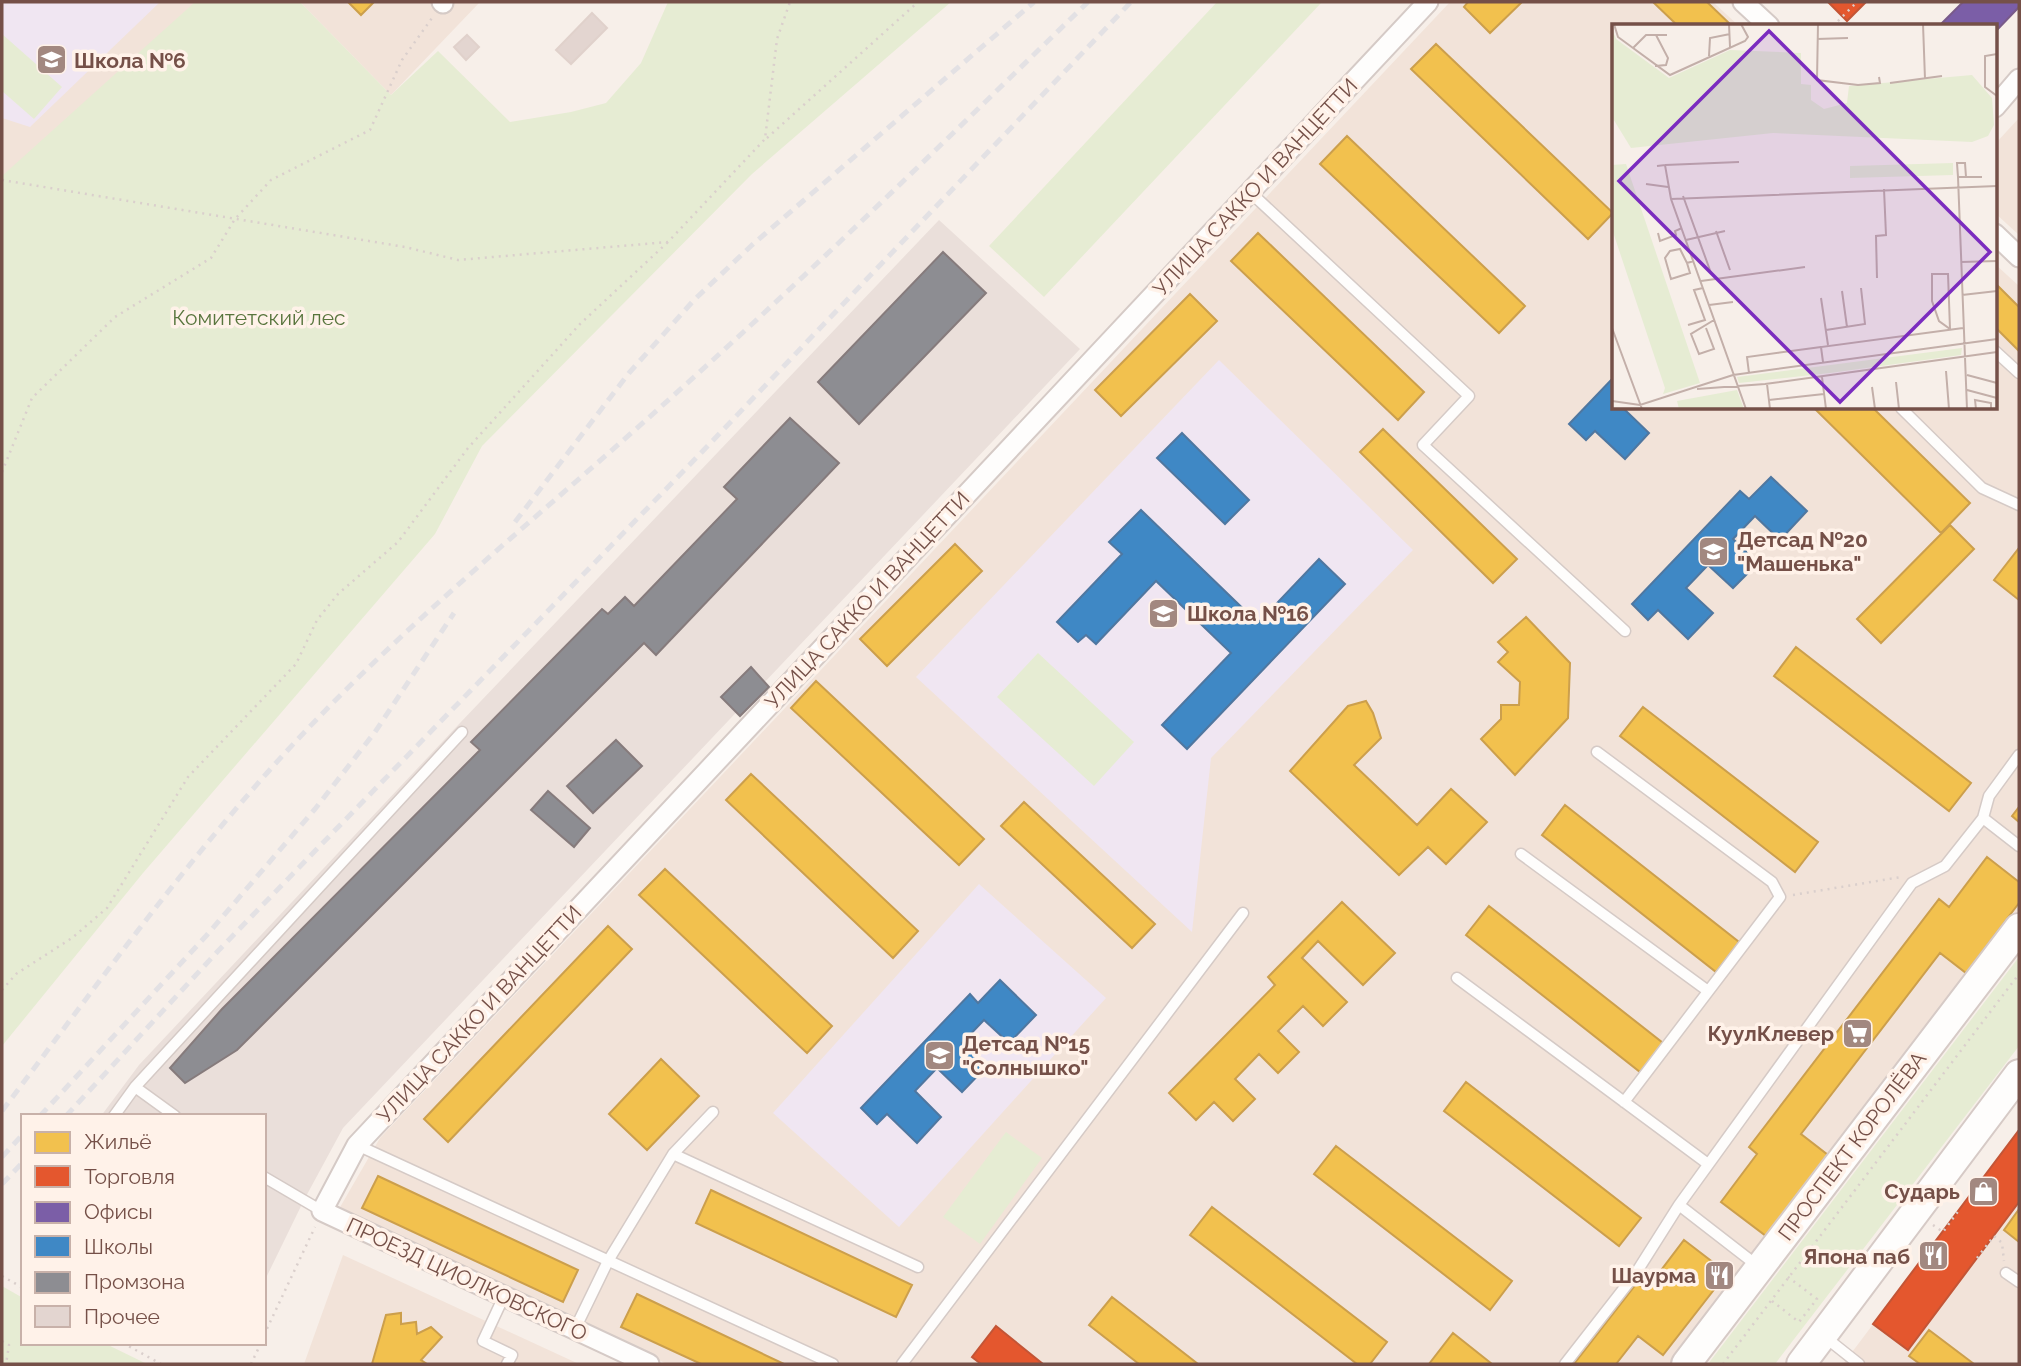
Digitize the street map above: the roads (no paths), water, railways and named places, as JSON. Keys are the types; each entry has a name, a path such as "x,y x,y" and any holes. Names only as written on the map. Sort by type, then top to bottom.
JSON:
{"main road":[{"name":"ПРОСПЕКТ КОРОЛЁВА","path":"1686,1364 2019,928"},
{"path":"1801,1364 2019,1074"}],"street":[{"name":"УЛИЦА САККО И ВАНЦЕТТИ","path":"322,1211 357,1144 1428,2"},
{"path":"1743,2 1767,24"},
{"path":"1996,106 2019,79"},
{"path":"1996,235 2019,257"},
{"name":"ПРОЕЗД ЦИОЛКОВСКОГО","path":"322,1211 649,1364"}],"lane":[{"path":"1250,192 1469,396 1423,445 1625,631"},
{"path":"1996,352 2019,373"},
{"path":"1903,410 1982,488 2019,505"},
{"path":"115,1114 135,1087 462,732"},
{"path":"1597,752 1772,882 1780,897 1624,1102"},
{"path":"1566,1364 1636,1273 1708,1164 1912,883 1945,866 1983,818 1989,796 2019,755"},
{"path":"1983,818 2019,846"},
{"path":"1521,854 1709,991"},
{"path":"902,1364 1243,913"},
{"path":"1457,978 1708,1164"},
{"path":"135,1087 171,1114"},
{"path":"575,1329 608,1261 673,1154 713,1112"},
{"path":"357,1144 833,1364"},
{"path":"673,1154 918,1267"},
{"path":"266,1178 322,1211"},
{"path":"1679,1205 1762,1263"},
{"path":"2006,1273 2019,1282"},
{"path":"504,1296 483,1341 512,1355 507,1364"},
{"path":"1822,1335 1859,1364"}],"railway":[{"path":"515,522 629,373 694,300 752,245 1034,2"},
{"path":"2,1111 131,939 198,855 314,722 465,578 779,299 1088,2"},
{"path":"68,1114 218,951 700,454 1131,2"},
{"path":"42,1114 206,936 315,809 375,732 454,613"},
{"path":"2,1157 21,1136"},
{"path":"2,1184 21,1164"}],"place":[{"name":"Школа №6","path":"51,60"},
{"name":"Детсад №20 \"Машенька\"","path":"1714,551"},
{"name":"Школа №16","path":"1164,613"},
{"name":"КуулКлевер","path":"1857,1033"},
{"name":"Детсад №15 \"Солнышко\"","path":"939,1055"},
{"name":"Сударь","path":"1983,1191"},
{"name":"Япона паб","path":"1933,1256"},
{"name":"Шаурма","path":"1719,1275"}],"park label":[{"name":"Комитетский лес","path":"259,317"}]}
